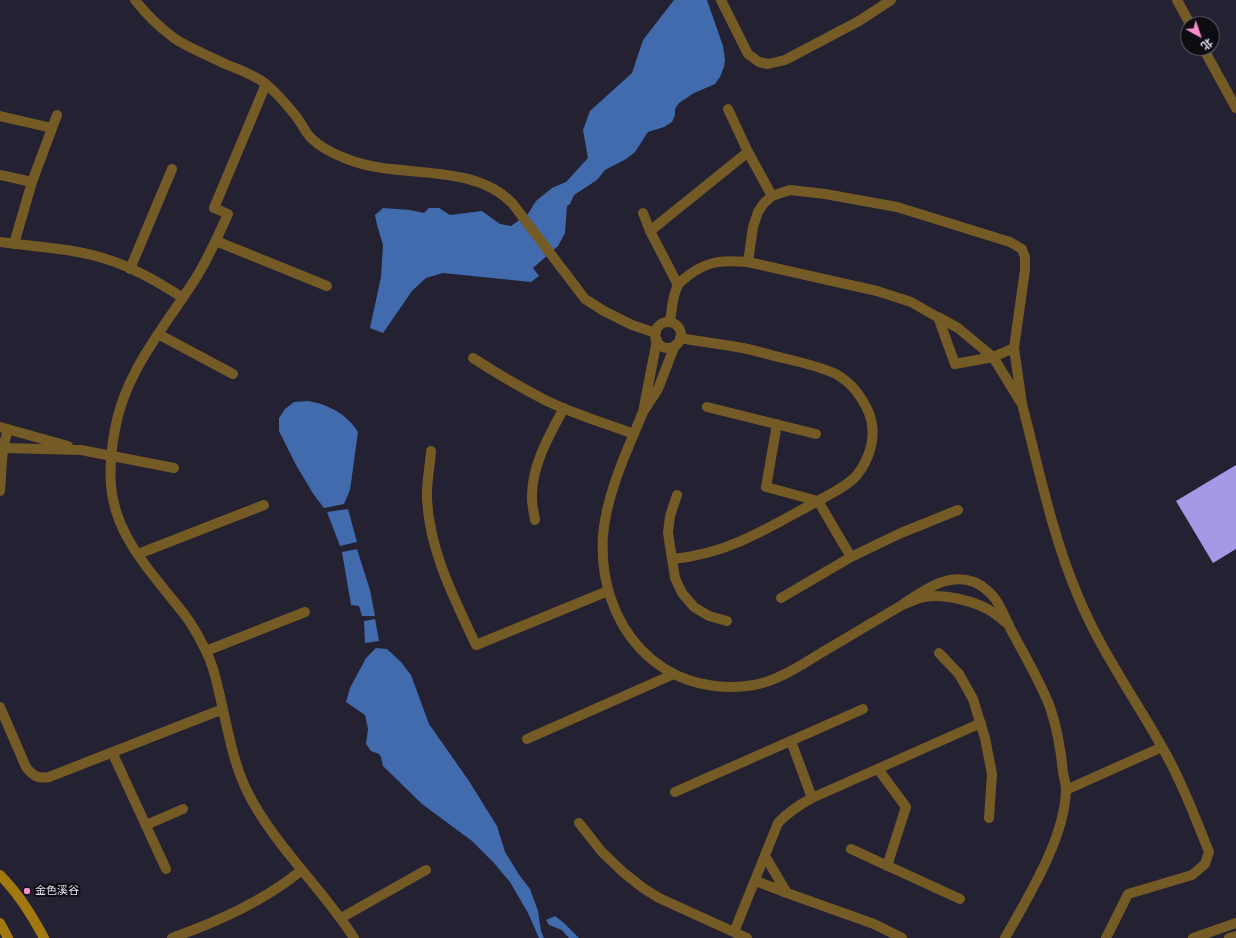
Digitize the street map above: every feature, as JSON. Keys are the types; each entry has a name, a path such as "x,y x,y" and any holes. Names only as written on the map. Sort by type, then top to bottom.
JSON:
{"main road":[{"path":"0,875 20,898 32,915 44,938"},
{"path":"0,923 8,938"}],"street":[{"path":"135,0 145,13 175,39 266,84 295,116 310,137 326,149 349,160 385,169 448,175 475,180 498,190 512,202 585,299 604,311 656,336 662,346 671,347 678,342 743,348 811,365 837,375 855,388 864,401 872,421 873,441 866,462 856,476 837,491 742,541 686,558 672,559"},
{"path":"721,0 748,54 759,62 768,64 785,60 859,21 891,0"},
{"path":"1177,0 1186,16"},
{"path":"1207,56 1236,108"},
{"path":"266,84 214,208 228,214 216,241 203,266 136,370 124,397 116,428 112,456 112,498 118,518 128,539 185,616 206,651 216,681 238,772 247,793 262,817 341,918 354,938"},
{"path":"728,109 748,152 772,196"},
{"path":"14,244 32,182 57,115"},
{"path":"0,116 52,128"},
{"path":"650,231 748,152"},
{"path":"130,269 172,168"},
{"path":"0,175 32,182"},
{"path":"748,262 753,226 758,212 764,203 772,196 790,190 825,194 897,206 1010,242 1022,249 1025,257 1025,270 1014,348 1022,404 1056,537 1078,597 1108,658 1162,747 1209,852 1205,864 1192,875 1128,894 1106,938"},
{"path":"643,214 650,231 678,285"},
{"path":"216,241 327,286"},
{"path":"0,242 86,254 110,260 164,286 183,298"},
{"path":"670,322 674,294 678,285 684,278 696,270 713,262 748,262 877,291 911,302 958,328 993,357 1022,404"},
{"path":"939,318 955,364 993,357 1014,348"},
{"path":"643,412 657,329 662,323 670,322 678,326 681,334 658,389 643,412 609,498 603,535 605,577 608,591 624,629 642,651 658,665 674,674 703,684 725,687 755,685 796,668 902,605 923,590 939,582 959,579 974,582 990,593 1000,607 1037,679 1050,708 1057,733 1066,790 1057,835 1042,871 1005,938"},
{"path":"158,334 233,374"},
{"path":"473,358 546,400 634,434"},
{"path":"707,407 816,434"},
{"path":"535,520 532,499 536,468 546,443 564,408"},
{"path":"777,424 766,487 818,501 851,557"},
{"path":"0,491 4,428 81,450 174,468"},
{"path":"3,448 81,450"},
{"path":"431,451 427,499 431,534 444,576 476,645 608,591"},
{"path":"677,495 670,516 668,533 675,578 682,593 694,607 709,616 727,621"},
{"path":"138,554 264,505"},
{"path":"781,598 851,557 901,533 958,510"},
{"path":"902,605 921,598 939,597 961,600 982,606 1009,625"},
{"path":"206,651 305,612"},
{"path":"939,653 959,674 973,699 981,723 992,774 989,818"},
{"path":"527,739 674,674"},
{"path":"0,707 26,767 32,774 40,778 49,777 223,709"},
{"path":"675,792 863,709"},
{"path":"734,932 756,881 778,823 786,814 796,806 812,798 981,723"},
{"path":"791,741 812,798"},
{"path":"1066,790 1162,747"},
{"path":"112,752 166,869"},
{"path":"878,769 906,807 888,866"},
{"path":"146,825 183,809"},
{"path":"579,823 602,852 624,873 644,888 659,898 747,938"},
{"path":"851,849 960,900"},
{"path":"765,856 786,893"},
{"path":"172,938 205,926 260,900 302,870"},
{"path":"341,918 426,870"},
{"path":"756,881 874,924 902,938"},
{"path":"1193,938 1236,923"},
{"path":"1229,938 1236,936"}],"water":[{"path":"674,0 707,0 723,46 725,60 720,77 715,84 694,93 679,103 675,109 675,115 672,122 664,127 648,132 635,152 626,159 605,170 597,180 574,195 570,204 567,206 565,233 558,246 533,268 539,276 531,282 443,273 426,278 412,291 383,333 370,328 381,277 383,245 375,215 383,208 410,210 424,213 429,208 439,208 450,215 482,211 500,224 511,226 528,214 536,201 552,188 566,182 588,158 583,130 590,111 632,73 643,40"},
{"path":"294,402 315,402 337,411 349,420 358,432 350,490 344,504 324,508 314,495 296,465 279,431 279,418 285,409"},
{"path":"348,509 357,542 340,546 327,512"},
{"path":"357,549 370,590 375,616 362,616 359,606 351,605 342,552"},
{"path":"375,619 379,641 365,643 364,621"},
{"path":"376,648 387,649 401,662 411,675 429,724 469,781 497,826 505,852 530,889 538,911 541,931 544,938 539,938 528,913 510,882 494,863 472,841 422,804 383,766 379,754 371,751 366,744 368,729 365,715 346,702 350,688 366,658"},
{"path":"555,916 579,938 569,938 562,930 549,925 546,920"}],"building":[{"path":"1236,465 1236,549 1213,563 1176,501"}],"place":[{"name":"金色溪谷","path":"27,891"}]}
